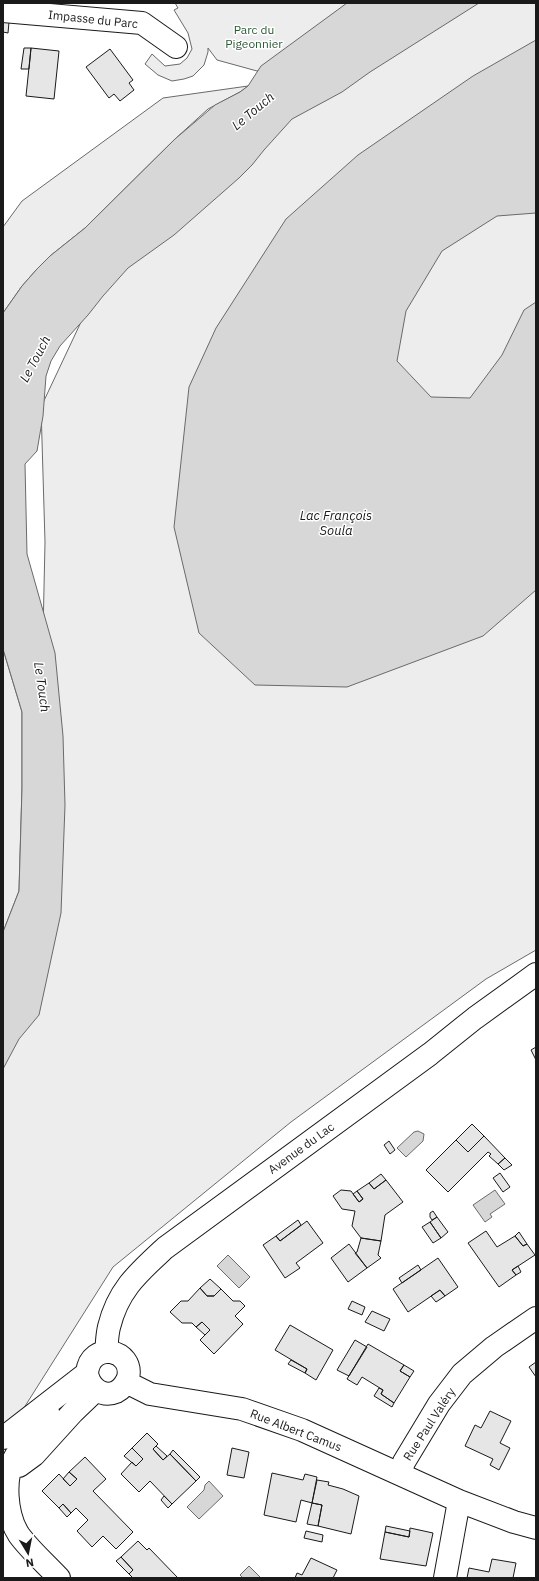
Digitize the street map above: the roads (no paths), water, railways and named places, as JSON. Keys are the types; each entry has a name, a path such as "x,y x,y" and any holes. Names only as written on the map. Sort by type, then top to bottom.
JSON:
{"street":[{"name":"Impasse du Parc","path":"3,11 142,23 176,47"},
{"name":"Avenue du Lac","path":"106,1352 108,1328 119,1298 136,1275 165,1248 430,1054 469,1023 536,974"},
{"name":"Rue Paul Valéry","path":"400,1474 404,1462 439,1404 462,1374 494,1347 536,1318"},
{"path":"106,1352 113,1352 123,1358 128,1370 126,1382 116,1392 110,1393 92,1382 88,1367 94,1356 106,1352"},
{"path":"3,1438 62,1393 92,1382"},
{"path":"7,1474 34,1455 73,1412 92,1382"},
{"name":"Rue Albert Camus","path":"126,1382 150,1394 242,1409 302,1430 460,1501 514,1522 536,1528"},
{"path":"59,1578 19,1534 8,1516 7,1474 14,1458 62,1393"},
{"path":"445,1578 460,1501"}],"water":[{"name":"Le Touch","path":"347,3 479,3 370,72 342,92 292,119 239,178 174,235 128,268 60,346 51,361 46,376 43,416 37,451 25,464 27,554 55,653 63,736 65,805 61,913 39,1015 19,1039 3,1069 3,932 19,891 22,788 22,712 3,649 3,313 22,286 37,269 50,256 85,228 175,139 215,105 240,92 248,86 261,66"},
{"name":"Lac François Soula","path":"536,40 536,213 497,216 442,251 406,311 397,361 431,397 470,398 502,355 524,310 536,302 536,590 483,636 347,687 255,685 199,633 174,527 189,387 216,328 286,219 358,155 473,76"},
{"path":"418,1131 424,1134 423,1141 406,1157 397,1148 414,1132"},
{"path":"495,1190 505,1204 490,1214 492,1217 485,1222 473,1205"},
{"path":"228,1255 250,1277 239,1288 217,1266"},
{"path":"209,1481 223,1496 199,1519 187,1507 204,1490 205,1485"},
{"path":"249,1566 261,1578 243,1578 240,1575"}],"park label":[{"name":"Parc du Pigeonnier","path":"254,36"}]}
